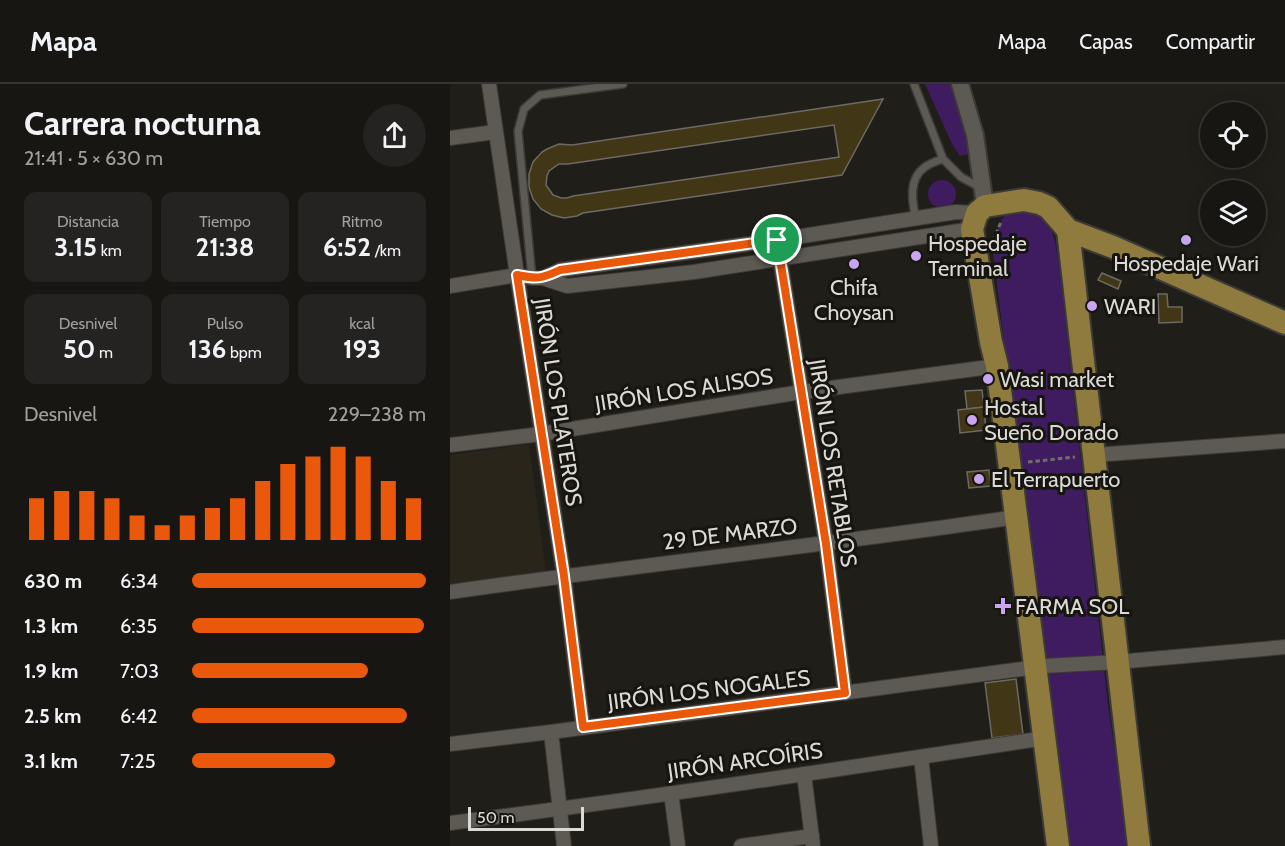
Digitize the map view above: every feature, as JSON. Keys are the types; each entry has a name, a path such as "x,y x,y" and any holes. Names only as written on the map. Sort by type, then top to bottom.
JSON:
{"highway":[{"path":"1058,846 975,210 1024,200 1039,203 1048,207 1068,230 1113,247 1285,323"},
{"path":"1068,230 1139,846"}],"street":[{"name":"JIRÓN LOS PLATEROS","path":"489,84 564,576 583,727"},
{"path":"960,84 975,135 975,210"},
{"path":"450,138 495,132"},
{"path":"538,278 560,270 975,210"},
{"path":"450,286 517,275 567,286 694,272 780,259 975,210"},
{"name":"JIRÓN LOS RETABLOS","path":"777,240 826,544 845,693"},
{"name":"JIRÓN LOS ALISOS","path":"450,445 542,434 801,392 997,366"},
{"path":"1094,455 1285,441"},
{"name":"29 DE MARZO","path":"450,592 826,544 1016,517"},
{"name":"JIRÓN LOS NOGALES","path":"450,744 1036,667 1285,647"},
{"path":"551,732 564,846"},
{"name":"JIRÓN ARCOÍRIS","path":"450,823 1045,738"},
{"path":"921,757 931,846"},
{"path":"741,846 812,841 804,774"},
{"path":"671,793 678,846"}],"lane":[{"path":"538,278 518,131 524,110 540,95 623,84"},
{"path":"914,84 943,159 961,177 975,210"},
{"path":"916,219 912,201 914,184 920,171 943,159"}],"path":[{"path":"1009,464 1094,455"}],"shaded area":[{"path":"925,84 951,84 969,143 968,154 960,156 952,144"},
{"path":"942,180 952,184 956,194 952,204 942,208 932,204 928,194 932,184"},
{"path":"1029,211 1039,214 1048,223 1054,236 1059,263 1108,705 1127,846 1070,846 1044,666 992,244 1004,216"},
{"path":"529,444 546,572 450,585 450,455"}],"building":[{"path":"883,99 842,175 583,213 564,218 541,209 533,199 529,187 529,174 533,162 542,152 559,144 572,145","holes":["834,125 839,157 567,198 553,195 546,185 549,171 559,164"]},
{"path":"1102,273 1121,281 1118,289 1098,280"},
{"path":"1158,294 1167,294 1168,307 1182,307 1182,322 1159,323"},
{"path":"982,390 984,407 967,409 965,391"},
{"name":"Hostal Sueño Dorado","path":"984,407 986,430 960,433 958,410"},
{"name":"El Terrapuerto","path":"989,470 991,486 969,488 967,472"},
{"path":"1016,679 1023,734 992,738 985,683"}],"place":[{"name":"Hospedaje Wari","path":"1186,240"},
{"name":"Hospedaje Terminal","path":"916,256"},
{"name":"Chifa Choysan","path":"854,264"},
{"name":"WARI","path":"1092,306"},
{"name":"Wasi market","path":"988,379"},
{"name":"Hostal Sueño Dorado","path":"972,420"},
{"name":"El Terrapuerto","path":"979,479"},
{"name":"FARMA SOL","path":"1003,606"}],"route":[{"path":"777,240 826,544 845,693 583,727 564,576 517,275 543,278 560,270 777,240"}]}
